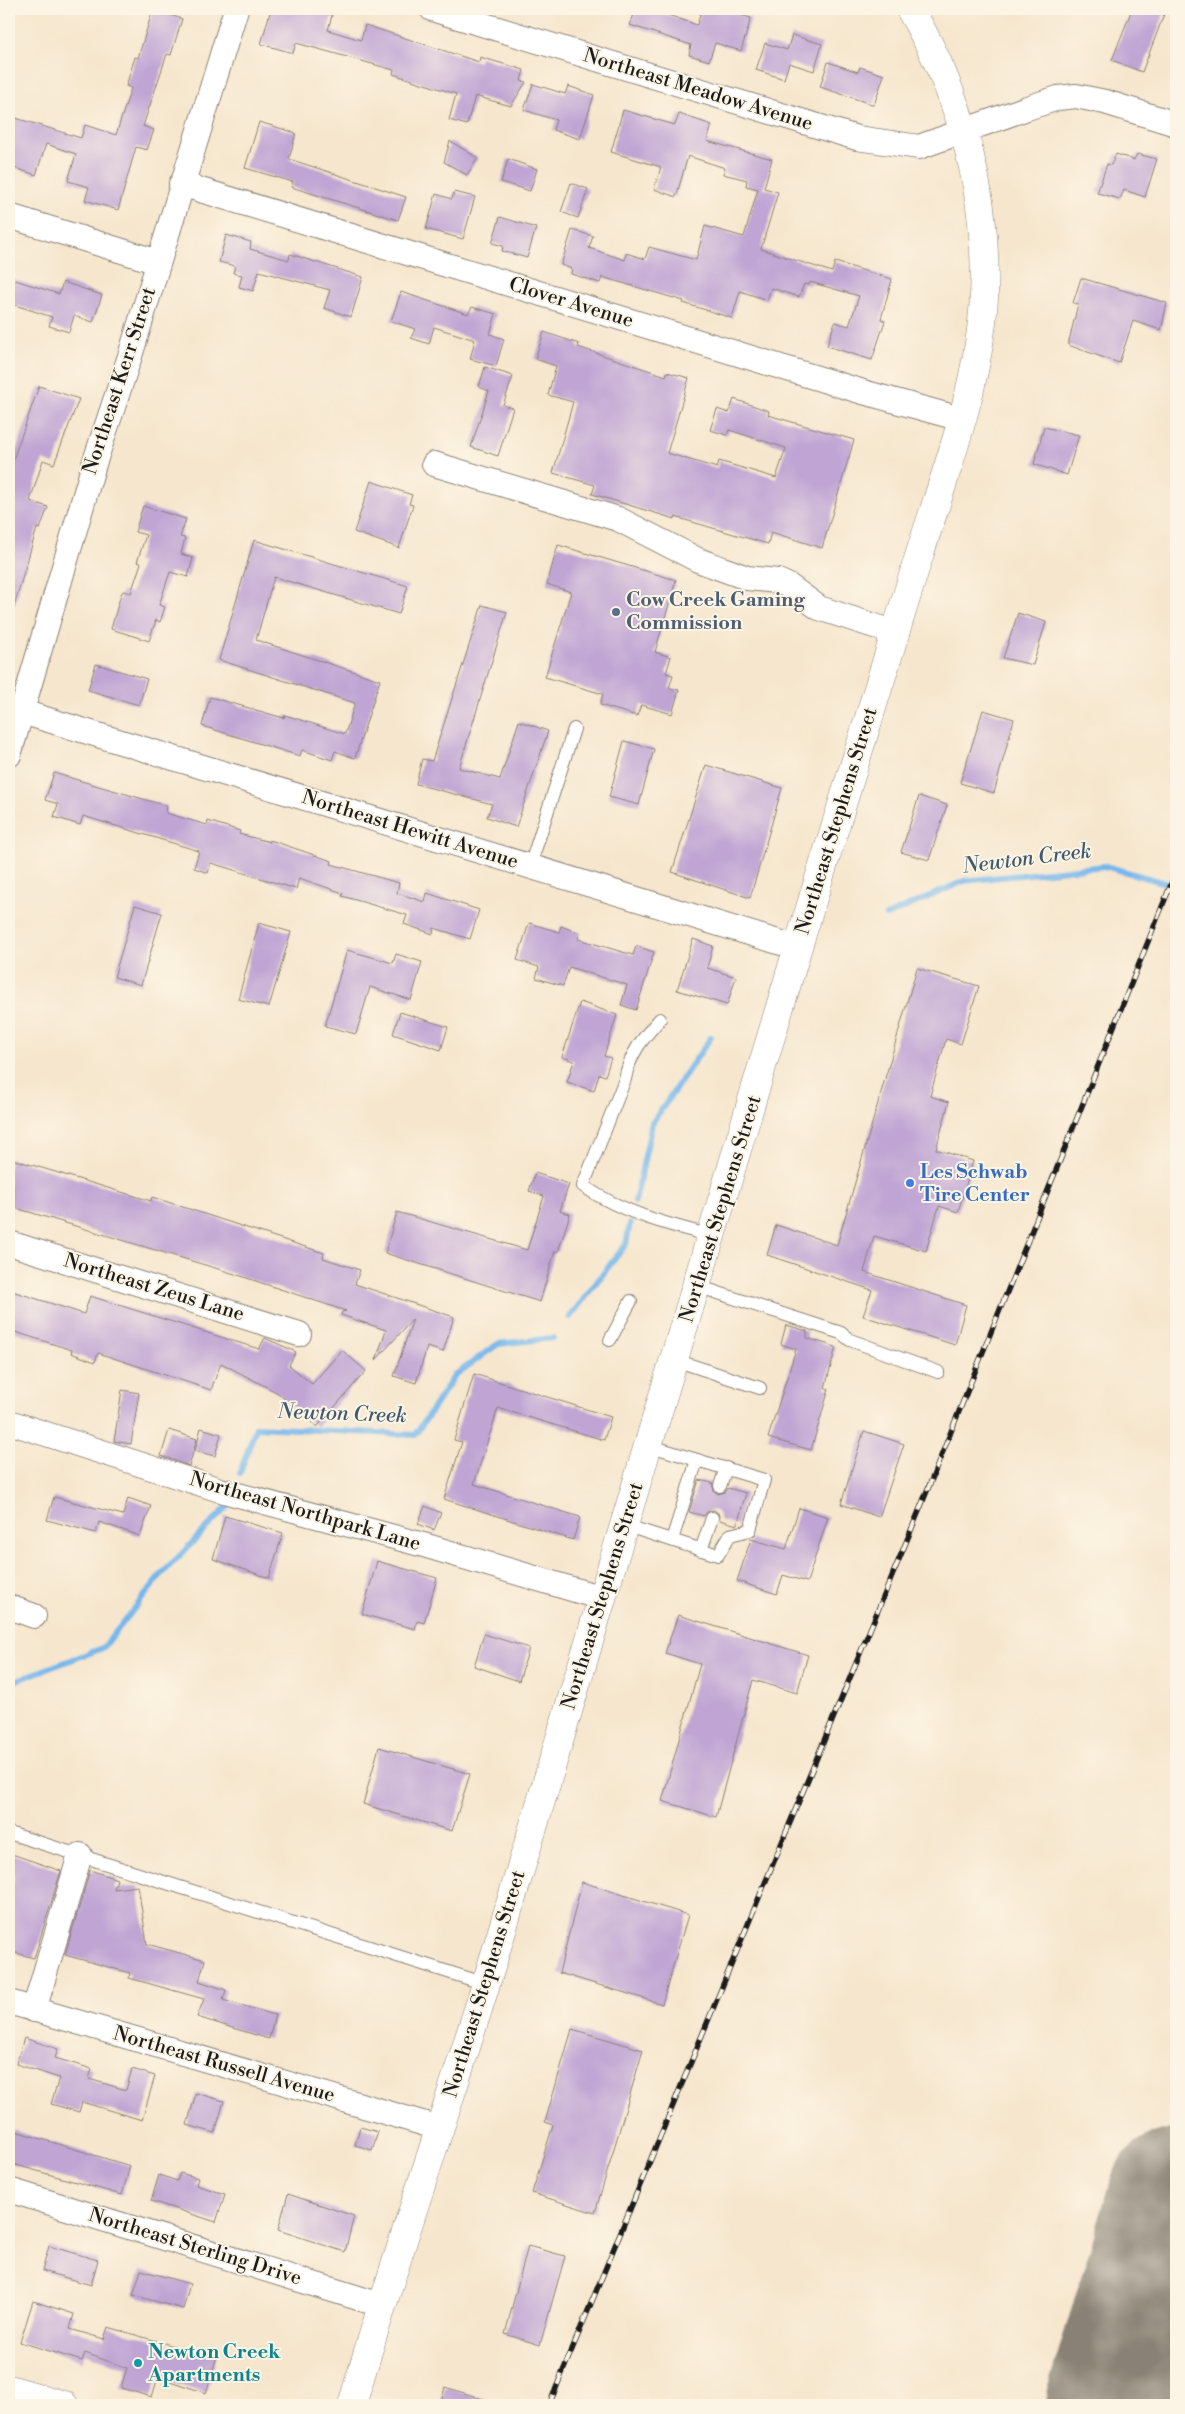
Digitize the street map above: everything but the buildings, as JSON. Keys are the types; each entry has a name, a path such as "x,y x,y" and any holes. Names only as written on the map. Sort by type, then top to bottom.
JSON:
{"main road":[{"name":"Northeast Stephens Street","path":"352,2405 381,2305 486,1984 798,948 961,419 981,333 984,253 980,201 964,129 926,37 910,9"},
{"path":"9,2389 64,2405"}],"street":[{"name":"Northeast Kerr Street","path":"9,755 15,710 158,262 236,9"},
{"name":"Northeast Meadow Avenue","path":"432,9 858,138 919,147 964,129 1058,98 1076,96 1105,102 1176,124"},
{"name":"Clover Avenue","path":"181,184 863,392 961,419"},
{"path":"9,216 158,262"},
{"path":"434,464 618,518 686,555 747,578 778,581 789,586 819,608 896,633"},
{"name":"Northeast Hewitt Avenue","path":"15,710 798,948"},
{"name":"Northeast Zeus Lane","path":"9,1243 299,1334"},
{"name":"Northeast Northpark Lane","path":"9,1422 220,1490 427,1546 602,1598"},
{"path":"9,1608 34,1616"},
{"path":"34,2010 80,1855"},
{"name":"Northeast Russell Avenue","path":"9,2002 439,2128"},
{"name":"Northeast Sterling Drive","path":"9,2190 381,2305"}],"lane":[{"path":"530,866 574,729"},
{"path":"660,1019 638,1042 628,1062 625,1078 584,1186 607,1202 635,1214 712,1236"},
{"path":"697,1286 841,1333 850,1340 938,1372"},
{"path":"610,1340 631,1301"},
{"path":"675,1360 760,1388"},
{"path":"624,1525 718,1554 730,1535 750,1530 764,1480 648,1446"},
{"path":"672,1540 697,1460"},
{"path":"720,1486 726,1468"},
{"path":"702,1550 712,1518"},
{"path":"9,1833 486,1984"}],"waterway":[{"name":"Newton Creek","path":"886,916 964,881 1105,866 1176,886"},
{"name":"Newton Creek","path":"635,1202 652,1123 711,1037"},
{"name":"Newton Creek","path":"570,1317 626,1244 630,1224"},
{"name":"Newton Creek","path":"240,1473 256,1427 415,1435 455,1375 498,1344 553,1338"},
{"name":"Newton Creek","path":"9,1683 103,1648 161,1575 228,1506"}],"runway":[{"path":"1112,2405 1176,2196"}],"railway":[{"path":"549,2405 919,1511 1176,872"}],"place":[{"name":"Cow Creek Gaming Commission","path":"616,612"},
{"name":"Les Schwab Tire Center","path":"910,1183"},
{"name":"Newton Creek Apartments","path":"138,2363"}]}
